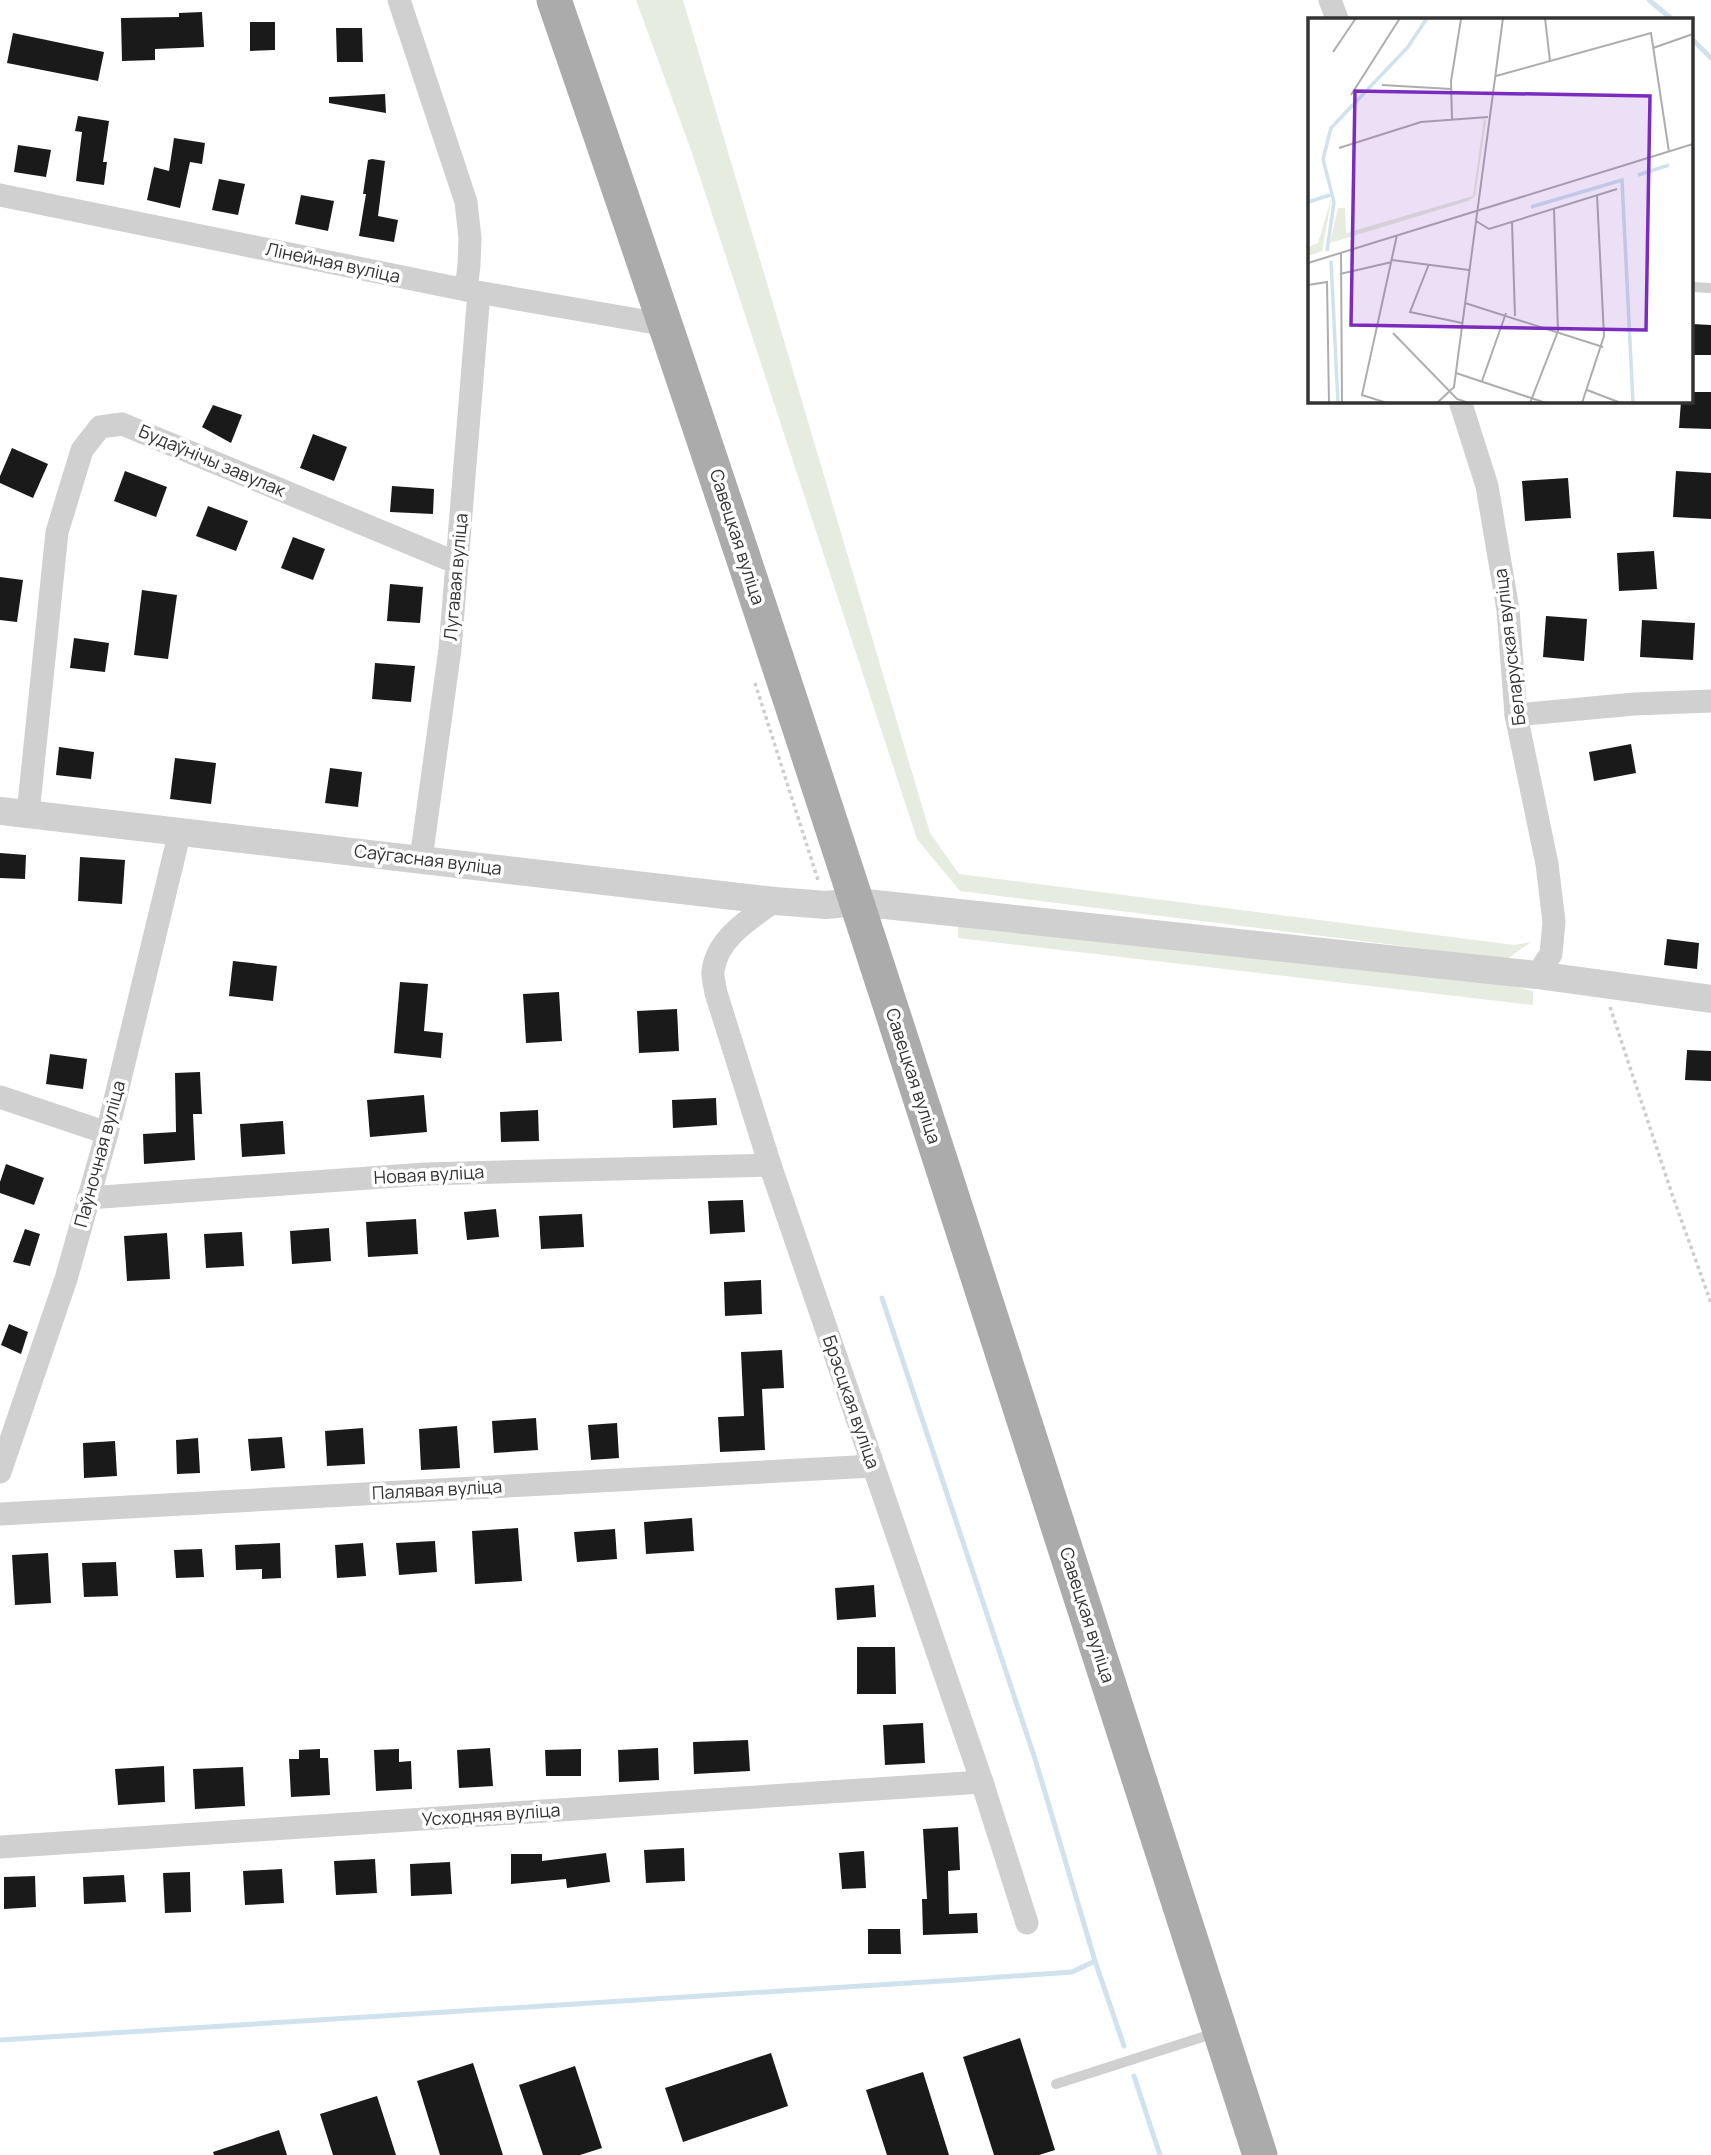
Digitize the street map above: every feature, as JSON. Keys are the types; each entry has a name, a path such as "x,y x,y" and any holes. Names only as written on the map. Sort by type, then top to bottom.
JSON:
{"main road":[{"name":"Савецкая вуліца","path":"554,0 667,325 857,902 1260,2155"}],"street":[{"name":"Лугавая вуліца","path":"398,0 466,202 472,292 450,649 421,859"},
{"path":"1330,0 1337,18"},
{"name":"Лінейная вуліца","path":"0,195 472,292 667,325"},
{"name":"Беларуская вуліца","path":"1460,402 1487,486 1508,610 1516,715 1547,863 1554,922 1551,954 1537,975"},
{"name":"Будаўнічы завулак","path":"14,813 57,532 82,450 100,427 122,424 457,564"},
{"path":"1516,715 1634,704 1711,701"},
{"name":"Саўгасная вуліца","path":"14,813 775,901 826,905 857,902 1537,975 1711,999"},
{"name":"Паўночная вуліца","path":"0,1472 66,1279 107,1133 180,831"},
{"name":"Брэсцкая вуліца","path":"775,901 733,932 713,971 716,993 770,1166 982,1782 1027,1923"},
{"path":"0,1097 107,1133"},
{"name":"Новая вуліца","path":"88,1198 425,1174 770,1166"},
{"name":"Палявая вуліца","path":"0,1514 873,1466"},
{"name":"Усходняя вуліца","path":"0,1847 982,1782"}],"lane":[{"path":"1056,2084 1221,2031"}],"path":[{"path":"1605,984 1608,1001 1663,1168 1711,1303"}],"shaded area":[{"path":"636,0 683,0 930,833 959,874 1514,945 1531,942 1507,959 960,891 917,839 691,150"},
{"path":"958,926 1481,978 1533,991 1533,1005 958,938"}],"building":[{"path":"202,12 204,47 155,49 155,60 122,61 121,18 179,17 179,13"},
{"path":"250,22 275,22 275,50 250,51"},
{"path":"336,28 362,28 363,62 337,62"},
{"path":"13,33 104,52 98,81 7,63"},
{"path":"385,94 386,113 329,103 329,97"},
{"path":"78,116 109,121 103,162 107,162 104,185 76,181 82,132 75,131"},
{"path":"174,138 205,143 202,164 190,162 180,208 147,200 154,167 169,171"},
{"path":"18,145 51,150 46,177 14,172"},
{"path":"368,160 385,161 378,216 398,220 394,242 359,236"},
{"path":"219,179 245,184 238,215 212,210"},
{"path":"301,195 334,201 328,231 295,224"},
{"path":"1694,324 1711,325 1711,355 1694,355"},
{"path":"1694,392 1711,392 1711,429 1679,428 1681,402 1694,402"},
{"path":"213,405 242,415 231,443 202,427"},
{"path":"313,434 347,447 334,481 300,468"},
{"path":"12,448 48,464 33,498 0,483 0,476"},
{"path":"125,471 167,487 156,517 114,501"},
{"path":"1676,471 1711,473 1711,519 1673,517"},
{"path":"1568,478 1571,518 1525,521 1522,481"},
{"path":"392,486 434,489 433,514 390,512"},
{"path":"208,506 248,521 236,551 196,536"},
{"path":"293,537 325,549 313,580 281,568"},
{"path":"1654,551 1657,589 1619,591 1617,553"},
{"path":"0,577 23,580 17,622 0,620"},
{"path":"390,584 423,587 420,623 387,621"},
{"path":"142,590 177,595 168,659 134,655"},
{"path":"1546,616 1587,619 1584,661 1543,657"},
{"path":"1642,620 1695,623 1693,660 1640,657"},
{"path":"74,638 109,643 105,672 70,668"},
{"path":"375,663 415,666 411,702 372,699"},
{"path":"1631,744 1636,773 1594,781 1589,752"},
{"path":"59,747 94,752 91,779 56,775"},
{"path":"175,758 216,763 211,804 170,799"},
{"path":"330,768 362,772 358,807 325,803"},
{"path":"0,853 26,855 25,879 0,878"},
{"path":"80,857 125,860 122,904 78,901"},
{"path":"1667,939 1699,943 1697,969 1664,965"},
{"path":"233,961 277,966 273,1001 229,996"},
{"path":"400,982 428,984 424,1031 443,1033 441,1058 394,1053"},
{"path":"559,992 562,1041 526,1043 523,994"},
{"path":"677,1009 679,1051 639,1053 637,1011"},
{"path":"1687,1050 1711,1051 1711,1081 1685,1080"},
{"path":"50,1054 87,1059 83,1089 46,1084"},
{"path":"200,1072 202,1114 193,1114 195,1160 144,1164 143,1134 176,1132 175,1073"},
{"path":"424,1095 427,1132 370,1137 367,1100"},
{"path":"716,1098 717,1125 673,1128 672,1100"},
{"path":"538,1110 539,1141 501,1142 500,1112"},
{"path":"283,1121 285,1154 242,1157 240,1124"},
{"path":"6,1164 44,1178 34,1205 0,1193 0,1182"},
{"path":"743,1200 745,1232 710,1234 708,1201"},
{"path":"496,1209 499,1237 467,1240 464,1212"},
{"path":"582,1214 584,1247 541,1249 539,1216"},
{"path":"416,1219 418,1254 368,1257 366,1222"},
{"path":"329,1228 331,1261 292,1264 290,1231"},
{"path":"25,1229 40,1234 30,1266 13,1262"},
{"path":"242,1232 244,1266 206,1268 204,1234"},
{"path":"167,1233 170,1279 127,1281 124,1236"},
{"path":"761,1280 762,1314 725,1316 724,1282"},
{"path":"9,1324 28,1332 21,1354 1,1345"},
{"path":"782,1350 784,1388 762,1389 765,1450 720,1452 718,1417 744,1416 741,1352"},
{"path":"536,1418 538,1450 494,1453 492,1421"},
{"path":"617,1423 619,1458 591,1460 588,1425"},
{"path":"457,1426 460,1468 421,1470 419,1429"},
{"path":"363,1428 365,1464 327,1466 325,1431"},
{"path":"282,1437 285,1468 251,1471 248,1439"},
{"path":"198,1438 200,1473 177,1474 176,1440"},
{"path":"115,1441 117,1476 84,1478 83,1443"},
{"path":"692,1518 694,1551 646,1554 644,1522"},
{"path":"518,1528 522,1581 475,1584 472,1531"},
{"path":"615,1529 617,1559 577,1562 574,1532"},
{"path":"435,1541 437,1572 399,1575 396,1543"},
{"path":"280,1543 281,1578 262,1579 262,1569 236,1570 235,1545"},
{"path":"363,1543 366,1576 337,1578 335,1545"},
{"path":"202,1549 204,1577 176,1578 174,1550"},
{"path":"48,1553 51,1603 15,1605 12,1555"},
{"path":"116,1562 118,1596 84,1597 82,1563"},
{"path":"874,1585 876,1617 837,1620 835,1588"},
{"path":"857,1647 895,1647 896,1694 857,1694"},
{"path":"923,1723 925,1763 885,1765 883,1725"},
{"path":"748,1740 750,1771 694,1774 693,1742"},
{"path":"490,1748 493,1786 459,1788 457,1750"},
{"path":"658,1748 659,1780 619,1782 618,1750"},
{"path":"320,1749 320,1758 328,1758 330,1795 291,1797 289,1759 299,1759 299,1750"},
{"path":"399,1749 399,1762 411,1761 412,1789 376,1791 374,1750"},
{"path":"581,1749 581,1776 546,1776 545,1750"},
{"path":"164,1766 165,1802 118,1805 115,1769"},
{"path":"243,1767 245,1806 195,1809 193,1769"},
{"path":"958,1827 960,1870 948,1871 949,1914 977,1913 978,1933 923,1935 922,1899 927,1899 923,1829"},
{"path":"684,1848 685,1881 646,1883 644,1850"},
{"path":"864,1851 866,1888 842,1889 839,1853"},
{"path":"606,1853 610,1882 567,1888 566,1879 511,1884 511,1854 542,1854 542,1861"},
{"path":"375,1859 377,1893 336,1895 334,1861"},
{"path":"450,1862 452,1894 411,1896 410,1864"},
{"path":"282,1869 284,1903 245,1905 243,1871"},
{"path":"190,1872 191,1912 165,1913 163,1873"},
{"path":"124,1875 126,1902 84,1904 83,1877"},
{"path":"35,1876 36,1907 4,1909 4,1877"},
{"path":"868,1929 900,1929 901,1954 868,1954"},
{"path":"1020,2038 1055,2150 1039,2155 994,2155 963,2057"},
{"path":"771,2053 788,2106 683,2142 665,2088"},
{"path":"473,2063 503,2155 440,2155 417,2081"},
{"path":"575,2066 602,2148 580,2155 543,2155 519,2085"},
{"path":"923,2072 949,2155 887,2155 866,2090"},
{"path":"377,2096 396,2155 333,2155 320,2114"},
{"path":"279,2130 287,2155 214,2155 213,2152"}],"waterway":[{"path":"1649,0 1671,18"},
{"path":"1694,41 1711,58"},
{"path":"0,2040 1072,1972 1095,1961 1036,1762 882,1298"},
{"path":"1095,1961 1124,2046"},
{"path":"1134,2076 1160,2155"}]}
